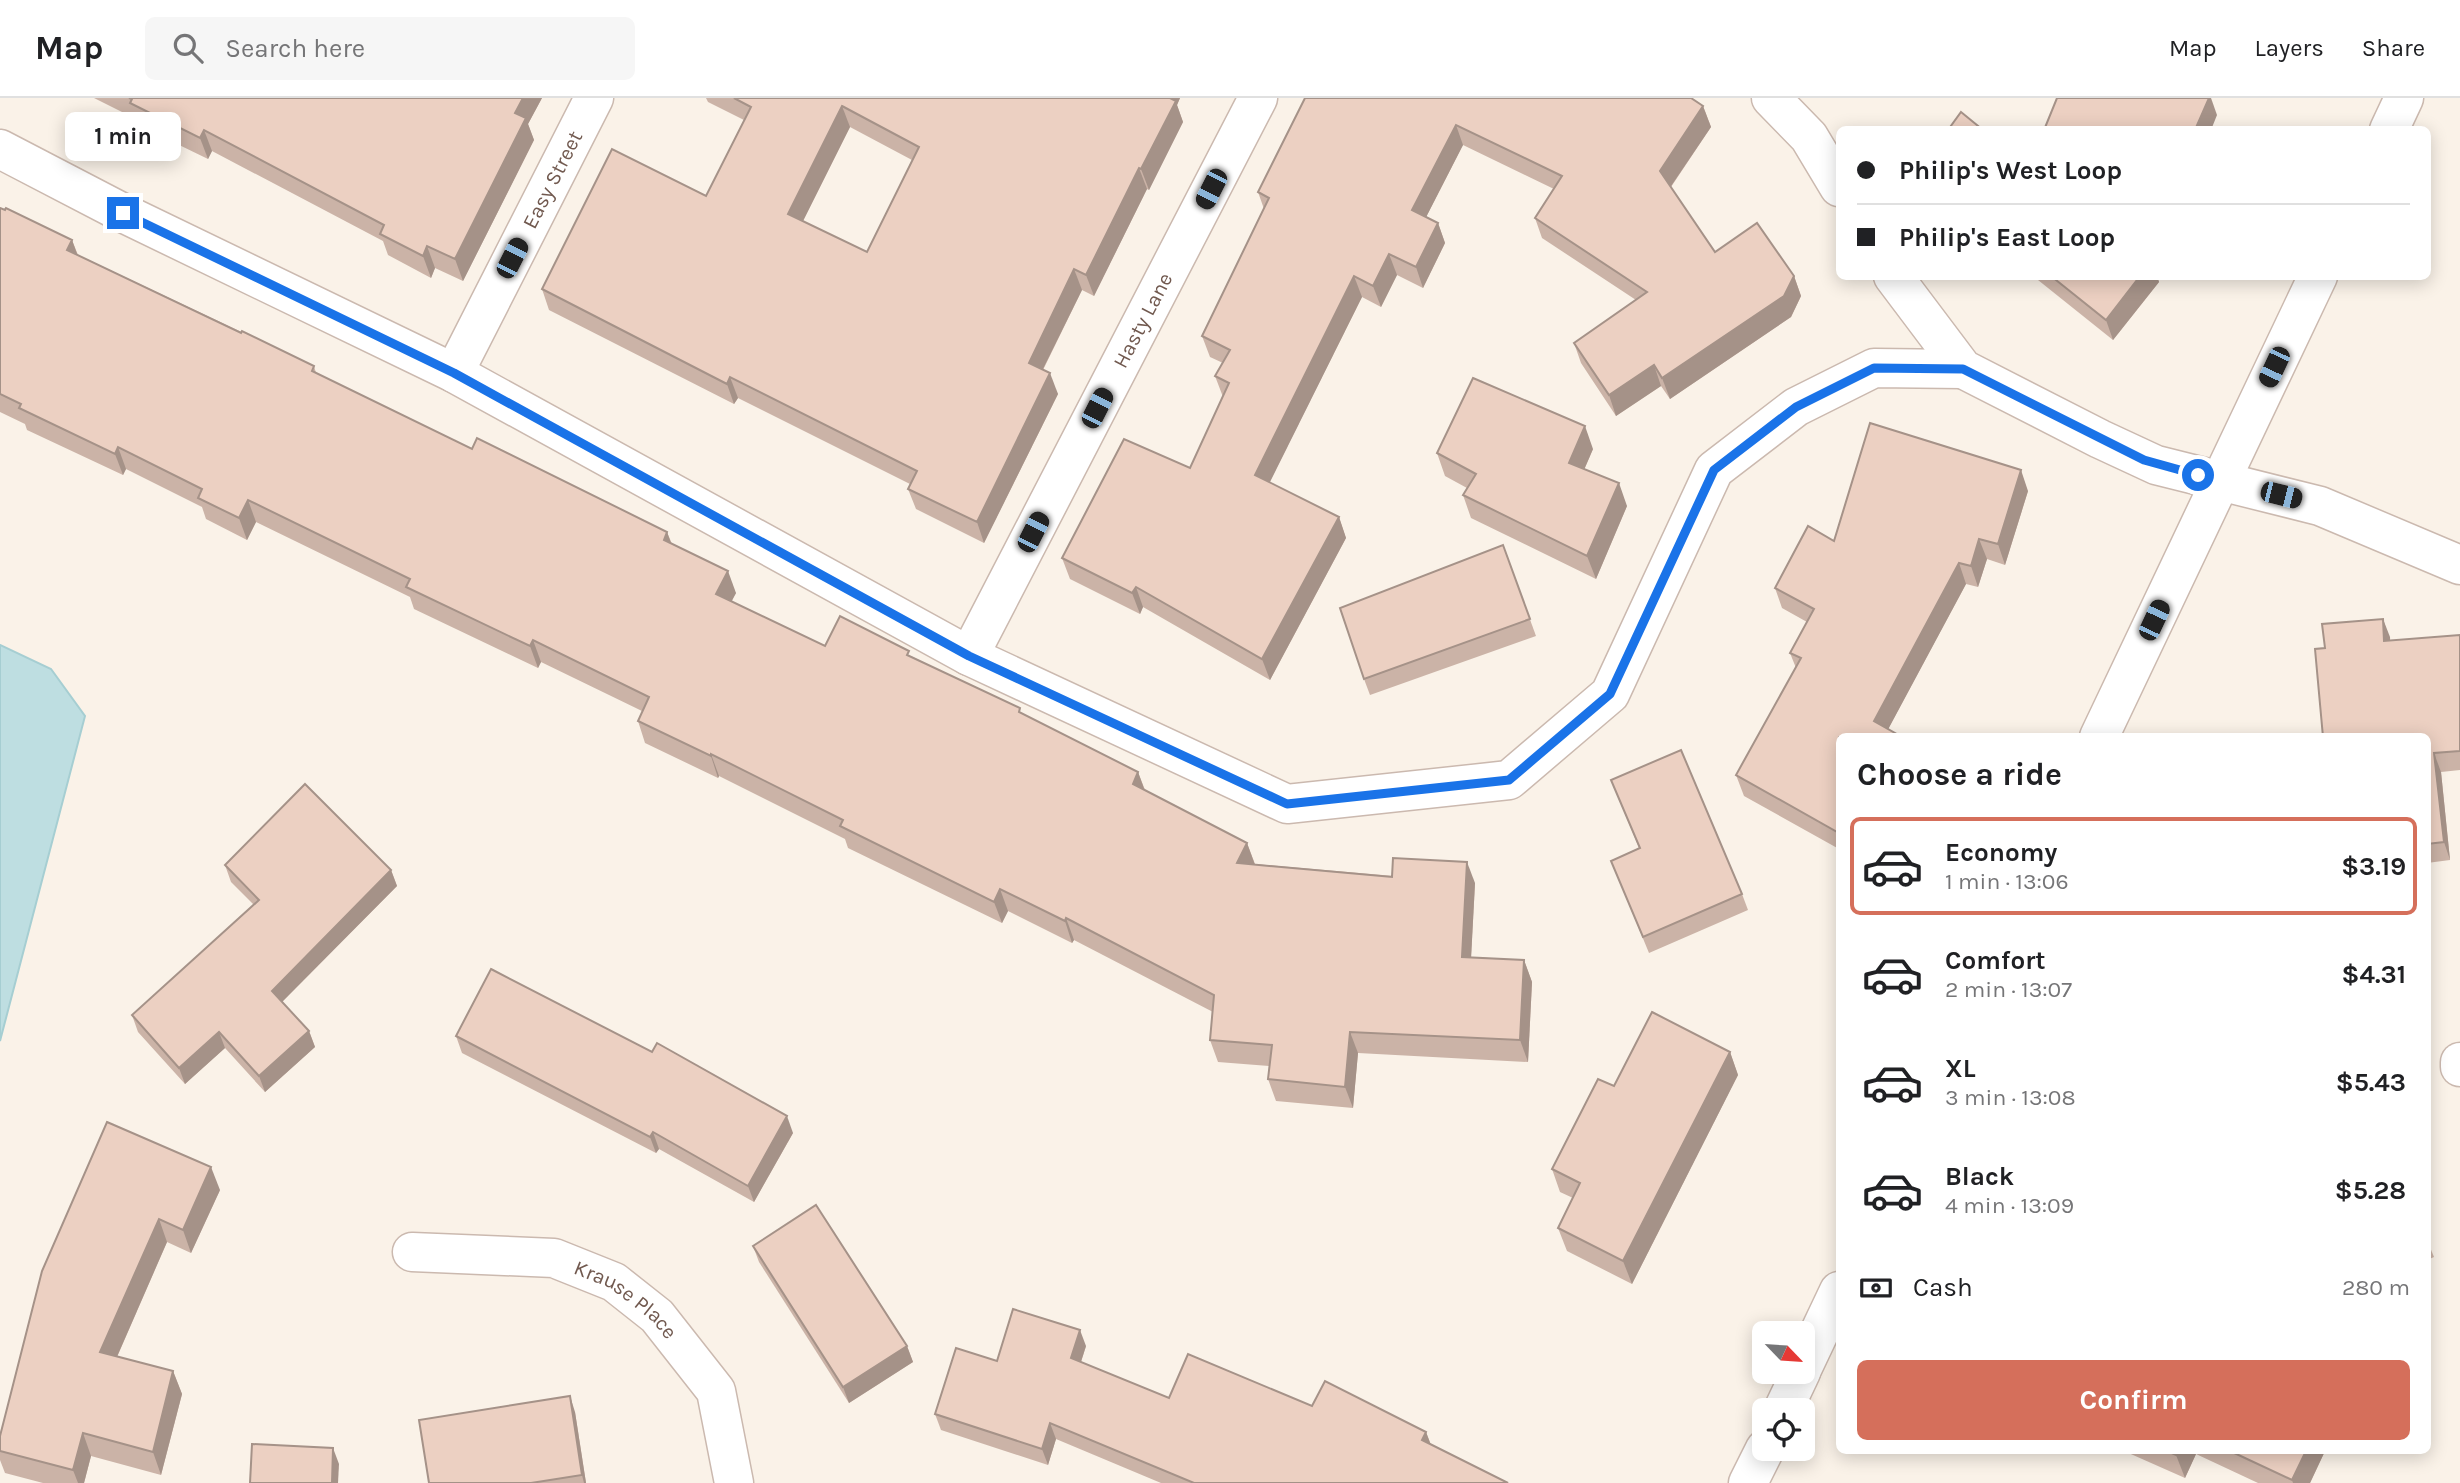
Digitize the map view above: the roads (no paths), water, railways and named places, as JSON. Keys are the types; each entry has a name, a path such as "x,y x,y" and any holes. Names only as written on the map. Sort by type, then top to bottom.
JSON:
{"street":[{"name":"Easy Street","path":"454,373 594,98"},
{"name":"Hasty Lane","path":"969,656 1258,98"},
{"path":"1771,98 1809,137 1836,182"},
{"path":"2391,126 2404,98"},
{"path":"0,149 123,213 454,373 969,656 1287,804 1509,780 1610,694 1714,470 1796,407 1874,368 1963,369 2144,460 2320,506 2460,565"},
{"path":"1896,280 1963,369"},
{"path":"2101,733 2316,280"},
{"name":"Krause Place","path":"412,1252 554,1258 614,1282 657,1316 716,1391 734,1483"},
{"path":"1815,1343 1836,1297"},
{"path":"1748,1483 1759,1461"}],"water":[{"path":"0,645 51,669 85,716 0,1041"}]}
